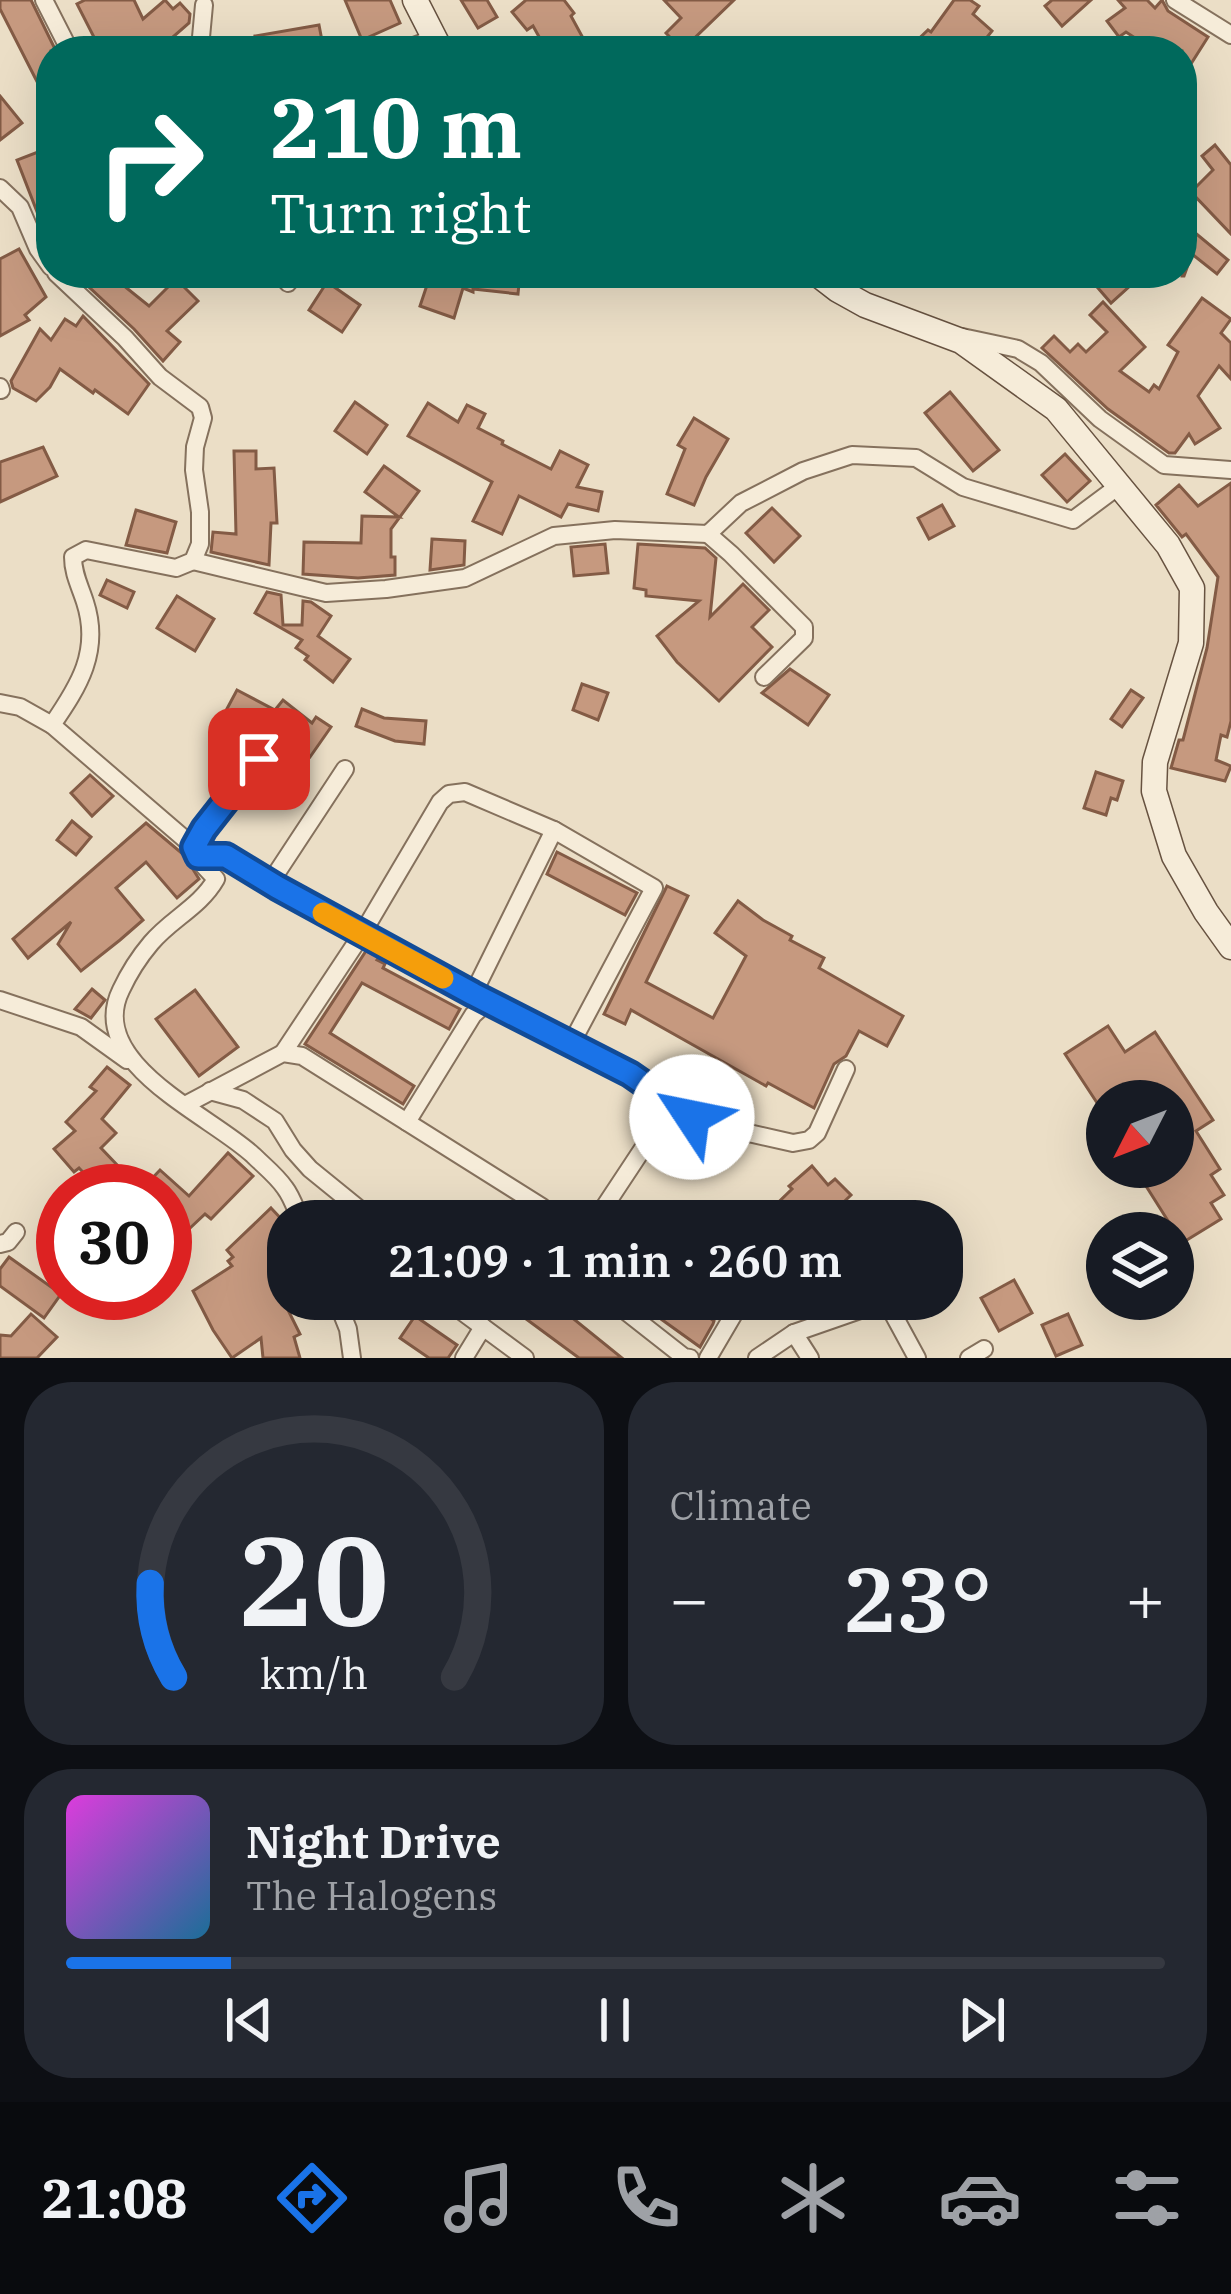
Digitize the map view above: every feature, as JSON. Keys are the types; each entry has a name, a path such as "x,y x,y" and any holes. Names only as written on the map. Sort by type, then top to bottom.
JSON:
{"main road":[{"path":"415,0 433,36"},
{"path":"835,288 865,305 961,340 1056,410 1168,545 1192,588 1191,643 1155,761 1154,791 1174,856 1231,947"}],"street":[{"path":"44,0 62,36"},
{"path":"1175,0 1231,35"},
{"path":"201,36 203,2"},
{"path":"0,188 20,207 36,244"},
{"path":"73,288 160,377 200,407 203,418 194,470 200,544 193,561"},
{"path":"942,333 1018,349 1041,363 1100,419 1164,465 1231,470"},
{"path":"707,534 741,502 802,471 852,455 916,458 963,487 1073,520 1120,485"},
{"path":"52,725 86,668 92,640 87,606 73,571 73,556 86,550 176,568 193,561 326,593 465,578 554,536 616,530 707,534 804,627 804,638 797,647 764,677"},
{"path":"0,703 20,707 52,725 196,852 216,879 206,896 151,943 112,1012 121,1046 139,1068 249,1151 285,1187 291,1200"},
{"path":"196,852 204,829 259,759"},
{"path":"270,883 344,769"},
{"path":"185,1105 284,1053 449,794 465,792 554,830 654,888 572,1045"},
{"path":"473,994 554,830"},
{"path":"196,852 226,856 495,1006 630,1074 692,1117 718,1126 793,1142 809,1140 817,1133 846,1069"},
{"path":"1206,912 1231,932"},
{"path":"0,1000 81,1027 161,1086"},
{"path":"407,1123 473,1015 482,1006 495,1006"},
{"path":"284,1053 302,1056 529,1200"},
{"path":"209,1091 243,1100 274,1120 310,1169 348,1200"},
{"path":"609,1200 673,1103"},
{"path":"0,1244 16,1232"},
{"path":"757,1358 794,1333 886,1301 916,1358"},
{"path":"344,1320 352,1358"},
{"path":"474,1320 525,1358"},
{"path":"637,1320 690,1358"},
{"path":"708,1358 730,1320"},
{"path":"464,1358 483,1327"},
{"path":"794,1333 810,1358"}],"building":[{"path":"0,0 31,0 49,36 36,36 36,80 0,9"},
{"path":"134,0 143,19 165,0 173,9 180,3 190,14 189,23 174,36 93,36 77,4"},
{"path":"345,0 390,0 400,23 360,36"},
{"path":"461,0 487,0 497,17 478,28"},
{"path":"526,0 564,0 582,36 539,36 533,26 527,30 512,12"},
{"path":"664,0 734,0 697,36 666,33 681,18"},
{"path":"954,0 970,0 979,6 973,14 992,31 988,36 922,36 931,32"},
{"path":"1052,0 1091,0 1062,26 1045,6"},
{"path":"1118,0 1147,0 1155,8 1162,0 1168,11 1208,37 1197,54 1197,36 1132,36 1126,32 1118,36 1107,21 1125,8"},
{"path":"319,25 321,36 255,36"},
{"path":"0,96 22,123 0,140"},
{"path":"1215,145 1231,165 1231,234 1197,198 1197,186 1213,170 1202,156"},
{"path":"36,153 36,209 17,160"},
{"path":"1197,234 1228,260 1217,274 1197,258"},
{"path":"19,249 36,288 46,297 25,315 29,320 0,336 0,259"},
{"path":"90,288 127,288 149,306 167,288 185,288 198,301 167,331 180,342 163,361"},
{"path":"323,288 336,288 360,305 342,332 309,310"},
{"path":"426,288 463,288 454,318 420,306"},
{"path":"463,288 519,288 518,294"},
{"path":"1098,288 1128,288 1111,303"},
{"path":"1202,298 1231,319 1221,333 1231,343 1231,379 1219,366 1198,396 1220,428 1195,444 1189,434 1175,453 1108,409 1042,348 1054,336 1070,352 1078,344 1086,352 1107,332 1090,315 1103,302 1145,347 1120,371 1149,392 1154,385 1159,389 1178,352 1168,345"},
{"path":"83,316 149,384 128,414 60,369 36,401 13,388 11,381 40,329 51,340 65,319 76,326"},
{"path":"950,392 999,450 973,471 925,413"},
{"path":"355,402 387,425 367,454 335,431"},
{"path":"428,403 458,422 467,405 485,414 478,428 551,469 560,451 588,465 577,487 602,492 598,511 568,504 561,517 519,496 502,534 473,521 492,482 408,436"},
{"path":"694,418 728,439 694,505 667,494 685,449 678,445"},
{"path":"43,447 57,476 0,502 0,462"},
{"path":"234,451 256,451 256,469 274,468 277,523 271,523 269,565 211,552 213,532 236,534"},
{"path":"1065,454 1090,481 1067,502 1042,475"},
{"path":"384,466 419,491 391,529 395,575 303,574 304,542 361,543 362,516 399,517 365,492"},
{"path":"1231,483 1231,721 1227,737 1221,735 1216,760 1231,766 1225,781 1171,768 1207,648 1218,577 1186,534 1182,537 1156,505 1179,485 1198,506"},
{"path":"942,505 954,526 929,539 918,518"},
{"path":"772,508 800,536 774,562 746,533"},
{"path":"136,510 176,522 167,553 126,545"},
{"path":"432,539 465,541 464,565 430,570"},
{"path":"605,544 608,573 574,576 571,547"},
{"path":"638,544 705,548 716,558 710,617 743,584 769,610 752,627 772,647 719,701 657,636 699,601 646,596 646,590 634,588"},
{"path":"107,580 134,592 127,608 100,595"},
{"path":"267,592 281,595 283,625 302,625 303,601 331,616 318,636 350,659 333,682 296,648 302,640 255,613"},
{"path":"177,596 214,619 195,651 157,628"},
{"path":"790,669 829,695 808,725 762,693"},
{"path":"582,684 608,693 598,720 573,710"},
{"path":"237,690 275,710 283,700 312,723 316,717 331,727 310,757 254,720 247,734 221,720"},
{"path":"1131,690 1143,698 1122,727 1111,719"},
{"path":"362,709 384,718 426,721 424,744 395,741 356,726"},
{"path":"1096,772 1123,781 1106,815 1084,808"},
{"path":"90,775 113,796 92,816 71,793"},
{"path":"72,821 91,837 76,855 57,840"},
{"path":"146,823 184,855 199,879 177,898 146,862 116,888 143,920 120,940 81,971 58,944 71,922 28,958 13,939"},
{"path":"557,852 637,893 625,915 547,874"},
{"path":"667,886 688,896 646,982 713,1018 746,956 715,933 738,901 792,936 790,940 824,958 819,968 903,1016 887,1046 859,1031 846,1056 834,1064 814,1108 631,1010 625,1024 604,1014"},
{"path":"366,951 379,957 383,968 460,1009 449,1029 362,983 330,1033 414,1086 403,1104 305,1044"},
{"path":"92,989 105,1000 91,1018 75,1009"},
{"path":"195,990 238,1047 199,1076 156,1019"},
{"path":"1108,1026 1125,1052 1155,1032 1187,1080 1086,1080 1086,1086 1065,1054"},
{"path":"107,1067 130,1085 102,1119 116,1133 101,1148 116,1164 67,1164 54,1149 75,1131 66,1122 96,1091 90,1087"},
{"path":"1194,1091 1213,1120 1196,1131 1220,1169 1211,1175 1224,1195 1211,1203 1221,1219 1194,1236 1194,1212 1162,1212 1147,1188 1194,1188"},
{"path":"228,1153 253,1176 211,1219 205,1214 192,1226 192,1193"},
{"path":"812,1166 828,1185 835,1179 851,1195 846,1200 781,1200 792,1189 789,1186"},
{"path":"267,1212 267,1320 293,1320 300,1334 294,1337 300,1358 263,1358 261,1338 232,1358 213,1330 193,1291 232,1266 228,1261 233,1257 227,1250"},
{"path":"9,1257 36,1276 36,1312 0,1286 0,1269"},
{"path":"1014,1280 1032,1313 999,1331 981,1298"},
{"path":"31,1314 57,1337 37,1358 0,1358 0,1335 11,1336"},
{"path":"1068,1314 1082,1345 1056,1356 1042,1325"},
{"path":"412,1320 421,1320 457,1345 448,1358 429,1358 400,1338"},
{"path":"527,1320 575,1320 622,1358 579,1358"},
{"path":"662,1320 713,1320 700,1347"}],"slow traffic":[{"path":"323,913 443,978"}],"route":[{"path":"259,759 204,829 194,847 198,856 226,856 473,994 630,1074 692,1117"}]}
